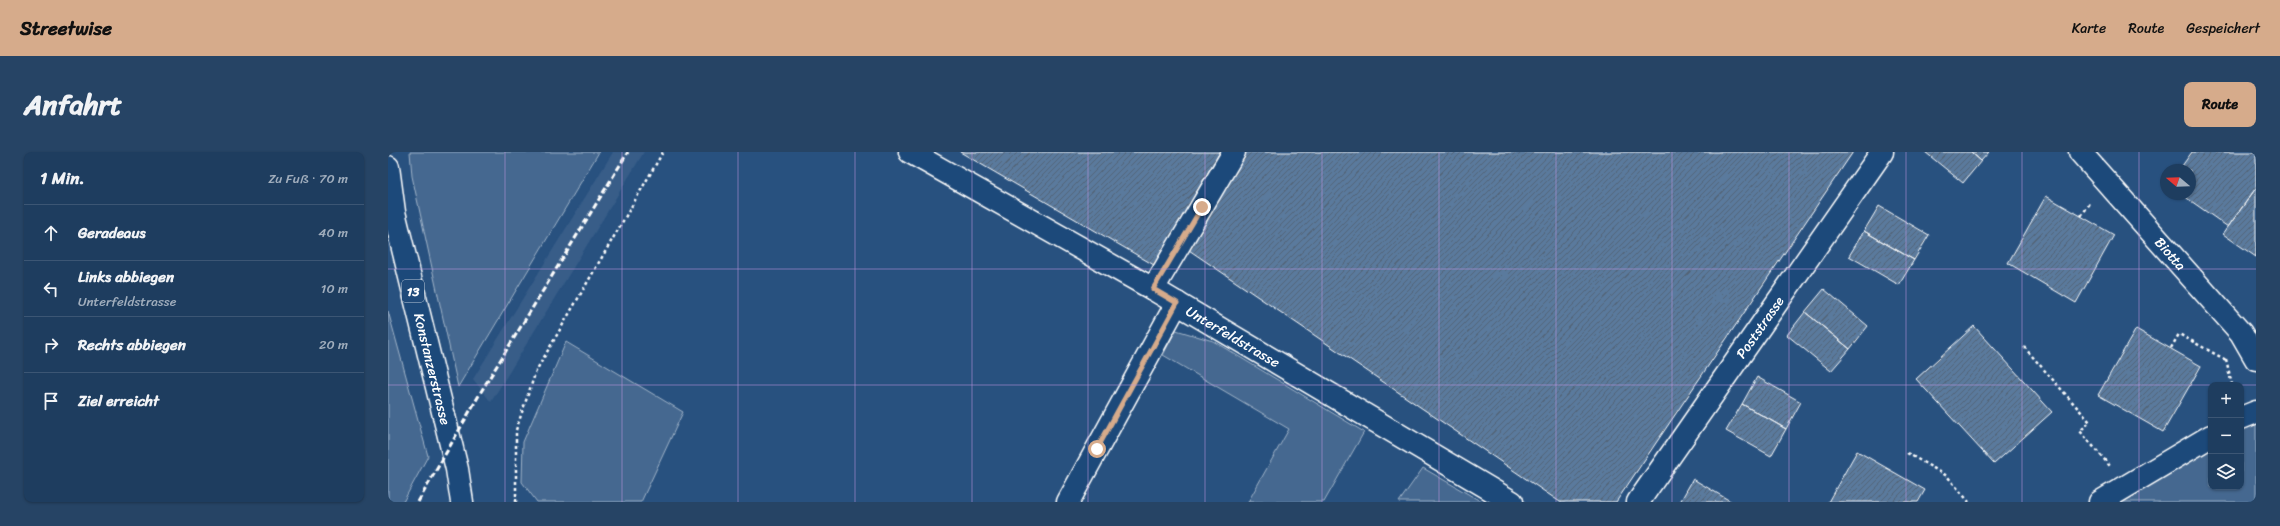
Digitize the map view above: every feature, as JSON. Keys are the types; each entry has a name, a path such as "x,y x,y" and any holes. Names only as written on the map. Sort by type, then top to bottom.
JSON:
{"street":[{"name":"Unterfeldstrasse","path":"910,152 1153,289 1512,502"},
{"path":"1153,289 1234,152"},
{"name":"Poststrasse","path":"1638,502 1882,152"},
{"name":"Biotta","path":"2080,152 2241,333 2256,359"},
{"name":"Konstanzerstrasse","path":"388,167 391,213 456,469 462,502"},
{"path":"1068,502 1177,303"},
{"path":"2244,417 2256,412"},
{"path":"2100,502 2208,438"}],"path":[{"path":"516,502 516,430 536,371 663,152"},
{"path":"2171,348 2179,334 2226,360"},
{"path":"2024,347 2090,422 2080,431 2128,486"},
{"path":"1907,453 1947,476 1970,502"}],"shaded area":[{"path":"410,152 599,152 458,387 412,176"},
{"path":"613,152 644,152 491,402 473,379"},
{"path":"388,311 428,456 403,502 388,502"},
{"path":"1176,330 1213,341 1364,432 1324,502 1248,502 1289,429 1163,355"},
{"path":"566,342 683,412 641,502 537,502 522,482 523,442"},
{"path":"2256,412 2256,502 2100,502 2208,438 2208,490 2244,490 2244,417"},
{"path":"1423,468 1482,502 1399,502"}],"building":[{"path":"960,152 1220,152 1154,265"},
{"path":"1246,152 1853,152 1616,502 1560,502 1183,246"},
{"path":"1925,152 1971,152 1981,161 1963,183"},
{"path":"1971,152 1989,152 1981,161"},
{"path":"2192,152 2256,152 2256,188 2228,227 2190,200 2196,200 2196,164 2183,164"},
{"path":"2256,188 2256,257 2223,234"},
{"path":"2046,196 2114,235 2076,303 2008,263"},
{"path":"1879,206 1929,235 1914,260 1864,231"},
{"path":"1864,231 1914,260 1899,285 1849,256"},
{"path":"1824,289 1868,326 1850,349 1805,312"},
{"path":"1805,312 1850,349 1831,371 1787,335"},
{"path":"1974,326 2052,412 1994,464 1916,379"},
{"path":"2136,329 2201,366 2163,432 2098,395"},
{"path":"1757,377 1801,402 1786,429 1742,404"},
{"path":"1742,404 1786,429 1771,456 1726,431"},
{"path":"1857,451 1925,490 1918,502 1828,502"},
{"path":"1693,479 1732,502 1680,502"}],"railway":[{"path":"418,502 482,390 628,152"}],"route":[{"path":"1097,449 1177,303 1153,289 1202,207"}]}
